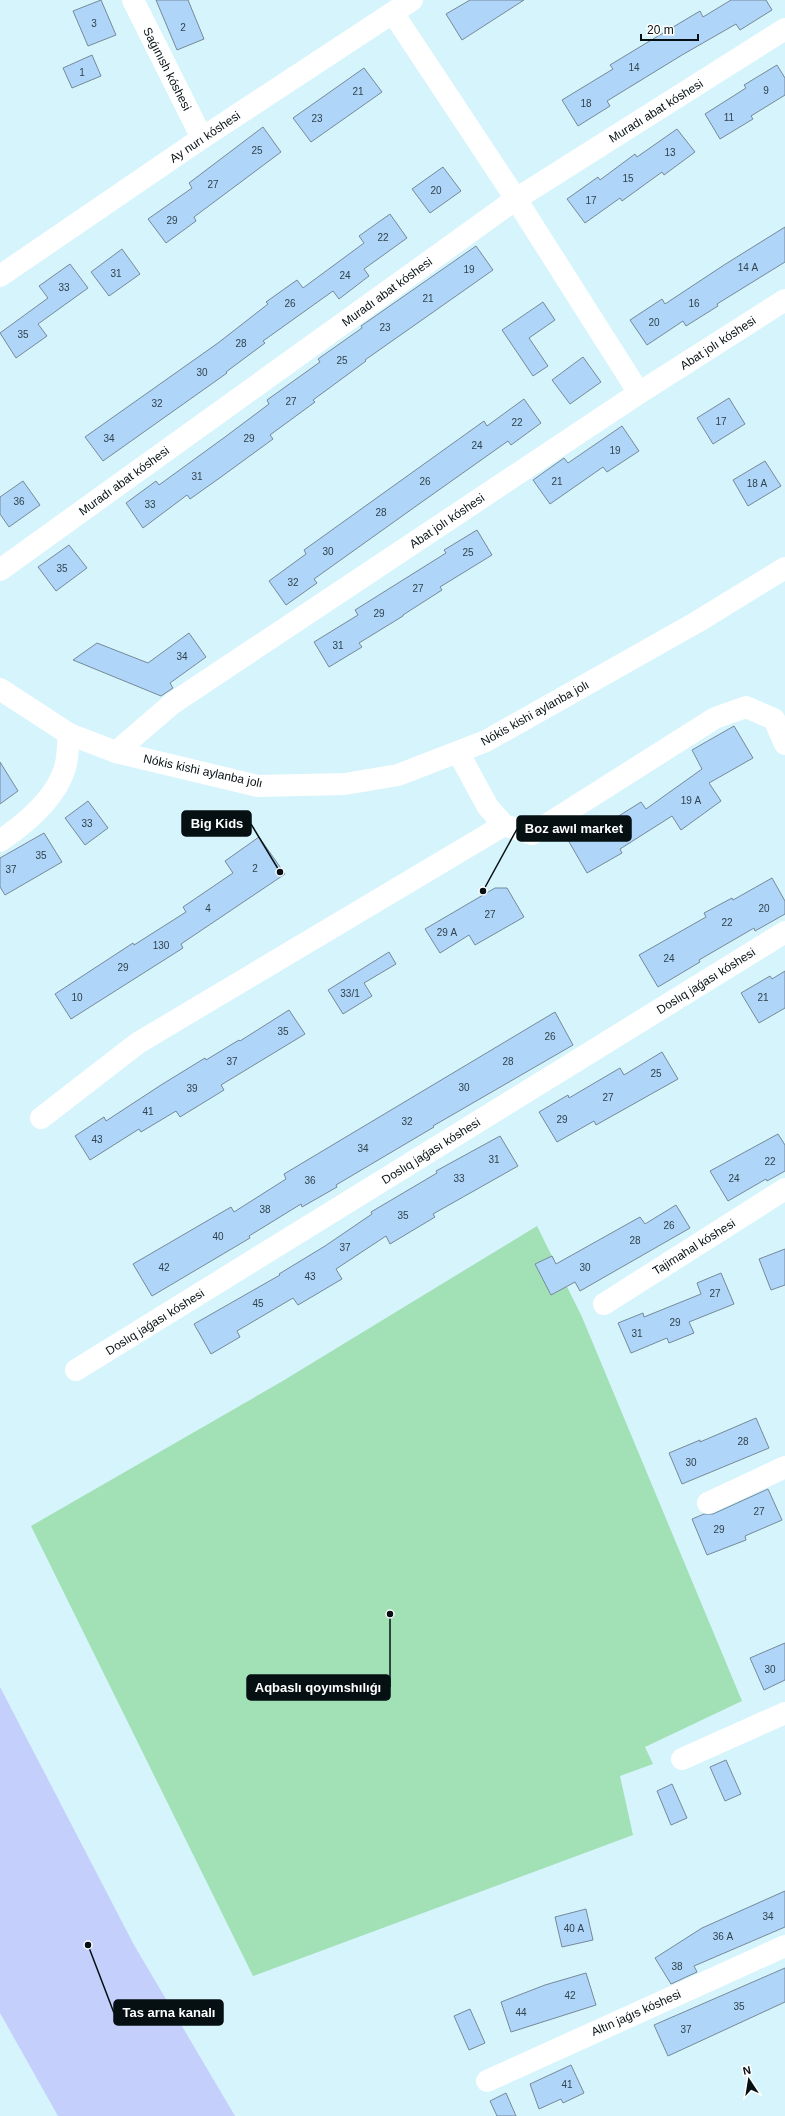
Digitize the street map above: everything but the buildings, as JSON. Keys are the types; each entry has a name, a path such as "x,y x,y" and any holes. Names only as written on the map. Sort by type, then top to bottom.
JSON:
{"street":[{"name":"Saǵınısh kóshesi","path":"132,0 202,138"},
{"name":"Ay nurı kóshesi","path":"0,276 202,138 412,0"},
{"path":"393,13 516,199 639,393"},
{"name":"Muradı abat kóshesi","path":"0,570 516,199 785,29"},
{"name":"Abat jolı kóshesi","path":"116,752 173,703 639,393 785,300"},
{"name":"Nókis kishi aylanba jolı","path":"0,689 70,734 116,752 258,786 344,784 360,782 398,775 486,741 697,622 785,568"},
{"path":"458,752 488,807 504,825 532,834 721,716 746,707 774,719 785,744"},
{"path":"0,841 25,824 51,793 65,768 70,734"},
{"path":"41,1118 138,1043 504,825"},
{"name":"Doslıq jaǵası kóshesi","path":"76,1370 785,932"},
{"name":"Tajimahal kóshesi","path":"604,1304 785,1189"},
{"path":"708,1503 785,1467"},
{"path":"682,1759 785,1713"},
{"name":"Altın jaǵıs kóshesi","path":"487,2081 785,1946"}],"green space":[{"path":"537,1226 582,1317 742,1701 645,1747 653,1764 620,1776 633,1835 253,1976 31,1526 281,1382"}],"water":[{"path":"0,1687 134,1945 235,2116 58,2116 0,2013"}],"place":[{"name":"Big Kids","path":"280,872"},
{"name":"Boz awıl market","path":"483,891"},
{"name":"Aqbaslı qoyımshılıǵı","path":"390,1614"},
{"name":"Tas arna kanalı","path":"88,1945"}]}
